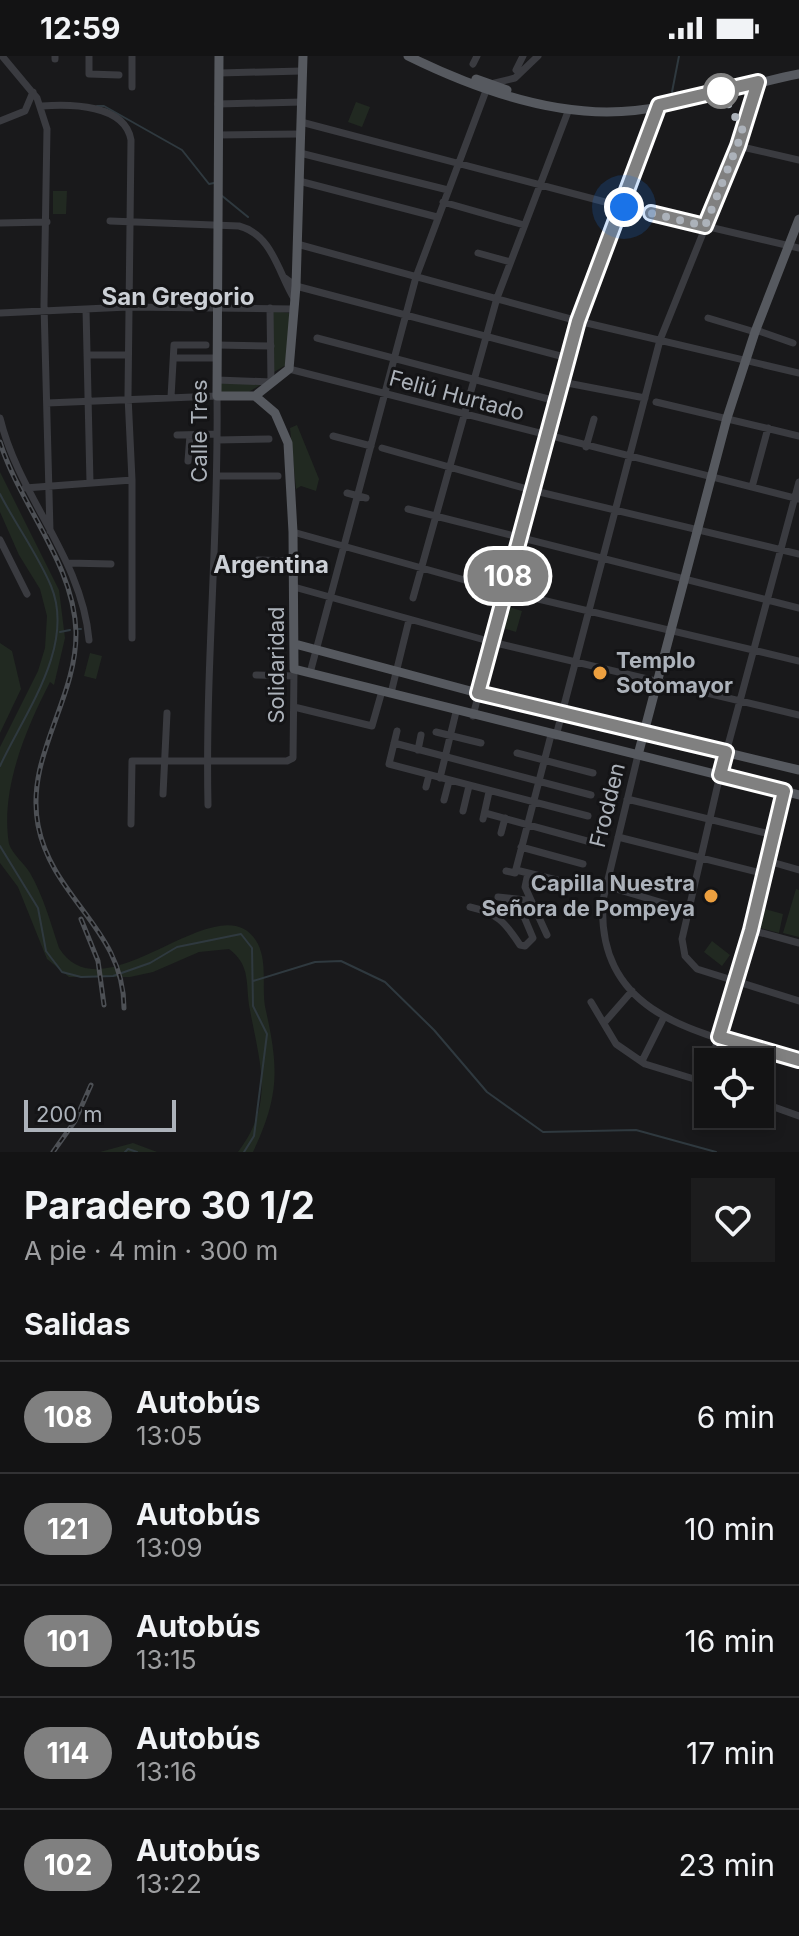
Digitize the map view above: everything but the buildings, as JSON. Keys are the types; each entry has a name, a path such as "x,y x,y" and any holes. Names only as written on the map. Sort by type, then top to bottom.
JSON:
{"main road":[{"name":"Calle Tres","path":"217,396 217,358 211,345 217,308 219,56"},
{"path":"217,396 255,396 289,369 296,286 303,56"},
{"path":"408,56 536,102 608,112 659,105 799,74"},
{"path":"421,56 488,85"},
{"name":"Frodden","path":"638,755 727,418 756,331 794,247 799,219"},
{"name":"Solidaridad","path":"255,396 275,413 285,434 293,532 294,673"},
{"path":"295,644 478,693 799,770"},
{"path":"294,673 310,673 456,712 799,795"}],"street":[{"path":"2,56 42,106 48,147 45,311 50,531"},
{"path":"89,56 89,74 119,75"},
{"path":"132,56 132,87"},
{"path":"473,64 477,56"},
{"path":"516,70 523,56"},
{"path":"310,673 343,547 361,497 384,394 416,277 437,217 488,85 515,78 538,56"},
{"path":"219,73 302,71"},
{"path":"581,886 512,871 544,761 562,713 660,340 738,146 758,82"},
{"path":"0,121 25,111 33,92"},
{"path":"218,104 302,102"},
{"path":"473,716 518,537 578,321 624,207 659,105"},
{"path":"42,106 99,109 125,126 132,147 128,307 132,638"},
{"path":"413,598 497,298 569,109"},
{"path":"301,122 624,207 794,247"},
{"path":"218,135 301,134"},
{"path":"738,146 799,160"},
{"path":"300,153 448,190"},
{"path":"299,181 437,217"},
{"path":"443,202 524,225"},
{"path":"0,313 128,307 270,308 295,304 266,243 248,228 110,221"},
{"path":"0,223 47,222"},
{"path":"297,244 578,321 799,373"},
{"path":"478,253 510,262"},
{"path":"285,278 296,286 487,334 568,358"},
{"path":"217,380 271,382 270,308"},
{"path":"86,309 90,483"},
{"path":"708,318 793,343"},
{"path":"317,338 556,401"},
{"path":"171,397 174,345 271,346"},
{"path":"87,355 128,355"},
{"path":"174,358 217,358"},
{"name":"Feliú Hurtado","path":"289,369 629,458 797,498"},
{"path":"562,382 645,398"},
{"path":"47,403 217,396"},
{"name":"Calle Tres","path":"208,805 206,761 218,476 217,396"},
{"path":"656,402 799,436"},
{"path":"0,418 10,455 25,488 68,563 88,624 89,640"},
{"path":"586,447 594,419"},
{"path":"752,487 768,428"},
{"path":"177,435 269,439"},
{"path":"188,461 190,435"},
{"path":"333,436 371,446"},
{"path":"382,448 531,490 799,554"},
{"path":"218,476 278,476"},
{"path":"25,488 132,480"},
{"path":"799,482 720,775 682,939 685,956 697,969 799,1001"},
{"path":"347,493 361,497"},
{"path":"408,509 799,608"},
{"path":"293,532 504,591 799,661"},
{"path":"0,540 27,594"},
{"path":"258,560 294,561"},
{"path":"68,563 111,564"},
{"path":"294,587 492,642 799,715"},
{"path":"294,707 372,726 397,670 409,620"},
{"path":"256,675 294,673"},
{"name":"Solidaridad","path":"206,761 287,761 294,756 294,673"},
{"path":"440,778 456,712"},
{"path":"163,794 167,713"},
{"path":"397,731 389,764 588,816"},
{"path":"436,732 481,743"},
{"path":"418,750 421,735"},
{"path":"394,743 591,795"},
{"path":"517,753 593,773"},
{"name":"Frodden","path":"638,755 602,909 613,963 632,991 663,1019 799,1060"},
{"path":"131,824 132,761 206,761"},
{"path":"426,787 429,775"},
{"path":"444,800 449,781"},
{"path":"463,811 469,786"},
{"path":"715,1048 751,930 784,791"},
{"path":"489,792 484,816 505,818 587,841"},
{"path":"627,799 774,835"},
{"path":"501,833 505,818"},
{"path":"618,837 765,874"},
{"path":"521,847 583,864"},
{"path":"768,861 799,870"},
{"path":"528,873 525,887 547,935"},
{"path":"606,886 687,910"},
{"path":"498,897 525,900 537,910"},
{"path":"470,907 491,912 504,920 520,945 525,946 533,938 522,912 508,899"},
{"path":"751,930 799,943"},
{"path":"604,1023 632,991"},
{"path":"591,1002 616,1044 643,1059 645,1064 694,1079"},
{"path":"643,1059 663,1019"},
{"path":"774,1107 799,1116"}],"shaded area":[{"path":"356,102 370,107 362,127 348,122"},
{"path":"53,191 67,191 66,214 53,214"},
{"path":"272,311 290,313 286,365 274,372"},
{"path":"267,381 247,393 221,392 220,382"},
{"path":"297,425 319,479 316,491 301,486 296,489 290,428"},
{"path":"0,472 59,590 65,638 54,685 50,682 17,760 8,802 9,844 35,882 59,948 79,966 104,969 132,961 218,926 241,928 258,944 263,960 274,1083 268,1115 253,1152 238,1152 257,1117 262,1083 246,977 236,956 229,949 199,952 153,972 130,977 69,977 47,959 18,887 0,863 0,747 38,671 45,648 47,616 40,589 19,555 0,512"},
{"path":"509,607 522,611 516,632 503,628"},
{"path":"0,643 12,651 21,689 0,733"},
{"path":"90,653 102,656 96,679 84,676"},
{"path":"796,889 799,890 799,937 783,933"},
{"path":"761,908 783,914 779,933 756,927"},
{"path":"712,941 730,955 722,966 704,952"},
{"path":"133,1143 157,1152 100,1152"}],"waterway":[{"path":"672,92 679,56"},
{"path":"97,106 104,106 182,150 209,184 214,183"},
{"path":"221,195 248,217"},
{"path":"0,494 46,574 57,609 57,632 44,679 0,766"},
{"path":"60,632 70,630"},
{"path":"0,846 38,908 46,951 62,972 81,977 113,976 150,963 177,947 241,934 252,948 253,1006 267,1034 254,1136 244,1152"},
{"path":"253,981 315,962 341,961 385,982 434,1030 487,1092 543,1132 636,1130 716,1152"},
{"path":"125,1152 128,1149 137,1152"}],"railway":[{"path":"0,442 66,582 76,632 69,681 39,775 36,800 38,825 57,874 113,956 121,980 124,1008"},
{"path":"81,919 98,961 104,1005"},
{"path":"53,1152 75,1121 91,1085"}],"bus line":[{"name":"108","path":"651,213 705,226 738,146 758,82 659,105 624,207 578,321 478,693 726,752 720,775 784,791 751,930 719,1037 799,1060"}],"place":[{"name":"Templo Sotomayor","path":"600,673"},
{"name":"Capilla Nuestra Señora de Pompeya","path":"711,896"}],"district":[{"name":"San Gregorio","path":"178,297"},
{"name":"Argentina","path":"271,565"}],"route":[{"path":"624,207 705,226 743,131 721,91"}]}
